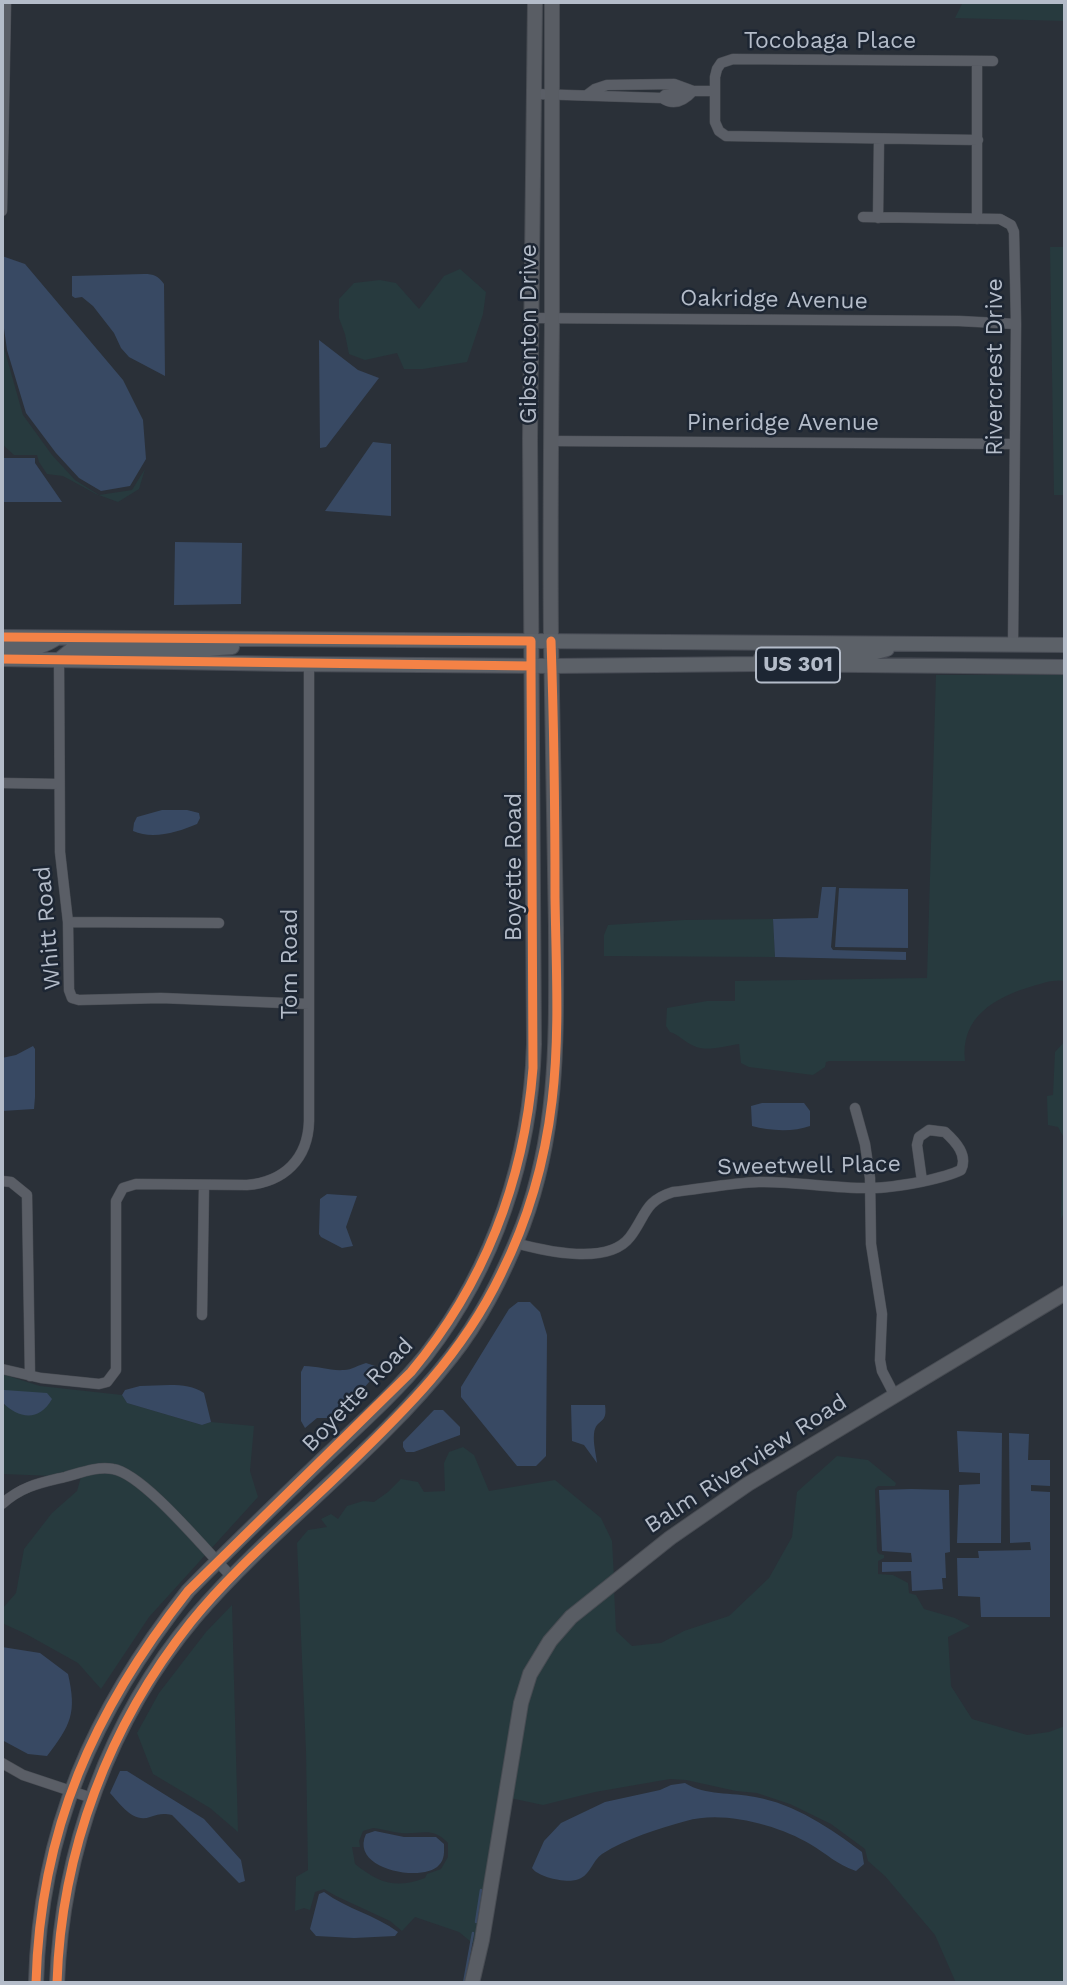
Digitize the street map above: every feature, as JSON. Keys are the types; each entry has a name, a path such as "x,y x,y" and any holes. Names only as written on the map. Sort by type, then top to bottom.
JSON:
{"main road":[{"name":"Gibsonton Drive","path":"531,641 535,2"},
{"name":"Gibsonton Drive","path":"552,2 552,666"},
{"name":"US 301","path":"2,637 1065,645"},
{"path":"2,649 42,647 56,638"},
{"path":"59,660 70,651 81,649 206,649 245,646 268,639"},
{"name":"Boyette Road","path":"36,1983 39,1924 59,1830 71,1791 103,1718 134,1664 188,1591 366,1418 426,1354 478,1273 508,1201 529,1111 533,1068 531,641"},
{"path":"758,664 761,657 770,654 869,654 898,644"},
{"path":"1012,667 1013,645"},
{"name":"US 301","path":"2,659 531,666 758,664 1065,667"},
{"name":"Boyette Road","path":"57,1983 60,1934 78,1842 107,1760 145,1688 193,1619 232,1577 380,1435 452,1356 481,1313 502,1274 531,1200 543,1156 555,1074 552,666"},
{"name":"Balm Riverview Road","path":"475,1983 521,1703 530,1675 550,1641 571,1617 670,1538 748,1484 1065,1293"}],"street":[{"path":"2,211 6,2"},
{"name":"Tocobaga Place","path":"978,140 726,136 716,127 717,69 730,59 993,61"},
{"path":"977,61 977,219"},
{"path":"586,95 607,85 674,84 693,91 715,91"},
{"path":"535,94 662,98 669,102 679,102 693,91"},
{"path":"878,139 878,218"},
{"name":"Rivercrest Drive","path":"863,217 1003,220 1013,228 1016,324 1013,645"},
{"name":"Oakridge Avenue","path":"532,318 959,321 1016,324"},
{"name":"Pineridge Avenue","path":"551,441 1014,444"},
{"name":"Whitt Road","path":"59,660 60,852 68,922 69,990 72,998 161,998 309,1004"},
{"name":"Tom Road","path":"30,1376 99,1384 107,1382 116,1370 116,1201 123,1188 136,1184 247,1185 267,1182 278,1178 291,1167 303,1150 309,1126 309,664"},
{"path":"2,783 59,784"},
{"path":"68,922 219,923"},
{"path":"855,1108 867,1156 871,1188 871,1244 882,1314 880,1360 882,1371 895,1396"},
{"name":"Sweetwell Place","path":"515,1242 554,1251 606,1252 631,1236 652,1202 673,1192 760,1182 871,1188 922,1181 954,1174 963,1167 963,1155 945,1132 929,1130 919,1137 917,1145 922,1181"},
{"path":"2,1181 11,1182 27,1195 30,1376 2,1369"},
{"path":"202,1315 204,1185"},
{"path":"2,1504 31,1485 94,1469 111,1468 124,1472 138,1481 166,1508 232,1577"},
{"path":"3,1768 92,1798"}],"green space":[{"path":"963,2 1065,2 1065,21 955,18"},
{"path":"1050,247 1065,247 1065,495 1054,495"},
{"path":"460,269 486,292 483,314 467,362 404,369 397,353 365,360 349,354 339,318 339,299 354,283 380,280 396,283 419,309 444,276"},
{"path":"2,341 23,415 52,455 75,480 99,495 132,490 145,469 139,489 118,502 96,494 63,476 47,474 37,455 14,455 2,444"},
{"path":"936,675 1065,675 1065,981 1049,982 1019,991 993,1003 983,1011 968,1032 965,1061 829,1061 813,1075 749,1067 741,1063 739,1044 699,1048 670,1032 666,1026 667,1008 707,1001 735,1001 735,981 927,978"},
{"path":"773,919 775,957 604,956 604,935 608,925 684,920"},
{"path":"1065,1041 1065,1211 1061,1219 1063,1136 1058,1127 1048,1125 1047,1096 1053,1095 1055,1052"},
{"path":"2,1374 40,1386 122,1395 127,1403 202,1425 211,1422 254,1426 250,1471 258,1497 149,1617 101,1689 78,1663 2,1623 2,1609 16,1593 24,1549 52,1513 77,1491 81,1477 2,1474 2,1402 5,1406"},
{"path":"463,1447 474,1455 489,1491 555,1480 601,1518 612,1541 614,1578 535,1655 476,1946 459,1932 415,1917 402,1931 390,1921 324,1889 315,1892 310,1910 304,1908 295,1911 296,1877 308,1870 297,1543 308,1530 327,1527 321,1519 331,1514 338,1519 347,1506 363,1501 374,1502 401,1479 418,1482 424,1492 445,1491 444,1463 449,1452","holes":["373,1828 437,1835 448,1843 448,1857 441,1869 427,1874 425,1878 405,1883 380,1880 355,1864 352,1847 360,1847 363,1831"]},
{"path":"837,1456 868,1460 896,1483 895,1486 878,1486 875,1489 877,1551 884,1555 884,1558 878,1561 878,1574 893,1575 908,1583 909,1593 916,1595 924,1609 955,1618 970,1626 948,1637 951,1686 972,1719 1027,1735 1049,1732 1065,1726 1065,1983 956,1983 935,1935 885,1876 868,1861 865,1849 831,1824 790,1804 757,1793 670,1779 595,1792 543,1805 510,1798 525,1712 535,1676 544,1659 575,1620 614,1589 616,1631 632,1646 661,1643 684,1631 729,1616 769,1578 792,1537 797,1492"},
{"path":"232,1605 238,1832 210,1808 153,1774 137,1733 159,1693 206,1632"}],"water":[{"path":"2,256 25,264 123,380 143,420 146,459 130,486 101,491 79,478 26,413 7,350 2,314"},
{"path":"72,276 155,276 164,284 165,376 129,357 93,306 82,297 72,296"},
{"path":"319,340 358,370 379,378 326,447 320,448"},
{"path":"373,442 391,444 391,516 325,511"},
{"path":"2,458 35,458 35,463 62,502 2,502"},
{"path":"175,542 242,543 241,604 174,605"},
{"path":"162,810 187,810 199,813 200,818 197,824 165,834 149,835 133,831 137,817"},
{"path":"822,887 836,887 831,947 833,950 906,952 906,960 775,957 773,919 818,918"},
{"path":"839,888 908,889 908,948 835,947"},
{"path":"33,1046 34,1109 2,1111 2,1058 16,1055"},
{"path":"762,1103 804,1103 810,1111 810,1126 781,1130 752,1126 751,1106"},
{"path":"327,1194 357,1196 346,1227 353,1246 342,1248 319,1234 320,1199"},
{"path":"518,1302 530,1302 540,1312 547,1335 546,1456 536,1466 517,1466 461,1397 461,1387 509,1309"},
{"path":"366,1363 375,1366 376,1374 351,1403 334,1418 317,1418 305,1428 301,1421 301,1372 304,1366 344,1370"},
{"path":"173,1385 197,1389 204,1393 211,1422 202,1425 127,1403 122,1395 125,1390 140,1386"},
{"path":"4,1390 47,1393 52,1399 41,1412 22,1415 2,1402"},
{"path":"571,1405 605,1405 605,1416 597,1425 594,1434 597,1463 584,1445 572,1441"},
{"path":"434,1410 443,1410 460,1427 460,1435 414,1452 406,1452 403,1442"},
{"path":"957,1431 1002,1433 1001,1543 957,1543 959,1485 980,1484 980,1473 959,1472"},
{"path":"1009,1433 1029,1434 1028,1460 1050,1460 1050,1486 1031,1485 1031,1491 1050,1492 1050,1617 981,1617 980,1597 958,1596 957,1558 979,1558 978,1551 1031,1550 1030,1542 1010,1543"},
{"path":"879,1490 949,1490 950,1552 945,1553 946,1578 942,1578 943,1589 912,1591 911,1571 882,1572 882,1562 912,1562 911,1553 882,1551"},
{"path":"2,1647 40,1653 68,1674 72,1699 70,1718 62,1736 47,1756 28,1754 2,1740"},
{"path":"120,1771 127,1771 204,1819 241,1860 245,1881 239,1883 172,1815 161,1814 144,1818 128,1812 110,1793"},
{"path":"685,1783 710,1792 770,1800 798,1811 862,1852 864,1864 856,1871 782,1831 750,1821 716,1817 686,1821 622,1843 602,1854 585,1876 576,1880 552,1878 532,1868 544,1841 561,1823 605,1802"},
{"path":"375,1831 404,1837 436,1837 444,1844 444,1855 439,1865 431,1870 405,1873 390,1870 368,1857 364,1846 366,1834"},
{"path":"324,1892 398,1932 395,1936 354,1938 316,1936 310,1929 319,1894"}],"waterway":[{"path":"476,1922 481,1890"},
{"path":"464,1983 473,1933"}],"cycle path":[{"path":"2,637 531,641 533,1068 521,1152 496,1230 460,1303 411,1372 188,1591 125,1681 78,1774 61,1823 48,1874 40,1927 36,1983"},
{"path":"57,1983 68,1885 80,1838 95,1792 136,1703 191,1622 223,1585 403,1411 446,1361 484,1305 519,1233 545,1146 556,1050 551,641"},
{"path":"2,659 531,666"}]}
